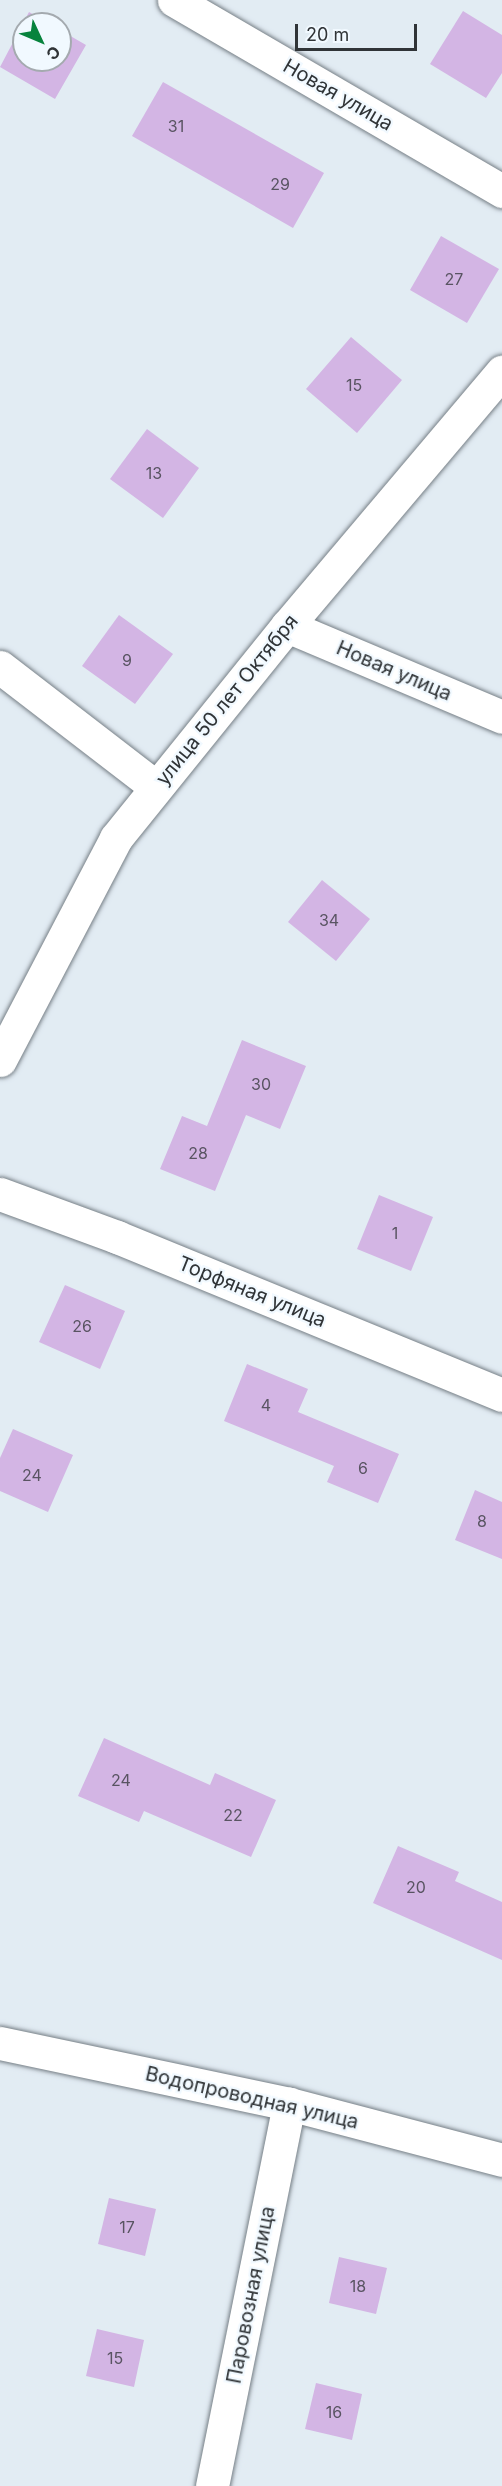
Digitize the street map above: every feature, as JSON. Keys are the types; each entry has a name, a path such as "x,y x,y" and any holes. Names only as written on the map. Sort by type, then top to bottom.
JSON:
{"street":[{"name":"Новая улица","path":"174,0 502,191"},
{"name":"улица 50 лет Октября","path":"0,1060 116,838 287,626 502,372"},
{"name":"Новая улица","path":"287,626 502,717"},
{"path":"0,667 156,787"},
{"name":"Торфяная улица","path":"0,1194 117,1237 502,1395"},
{"name":"Водопроводная улица","path":"0,2043 289,2104 502,2160"},
{"name":"Паровозная улица","path":"212,2486 289,2104"}],"building":[{"path":"463,11 502,35 502,73 486,98 430,64"},
{"path":"72,37 86,45 72,69"},
{"path":"12,44 12,72 70,72 55,99 0,67"},
{"path":"163,82 324,173 293,228 132,136"},
{"path":"441,236 499,269 467,323 410,290"},
{"path":"351,337 402,380 357,433 306,389"},
{"path":"147,429 199,468 163,518 110,479"},
{"path":"119,615 173,654 135,704 82,666"},
{"path":"322,880 370,919 336,961 288,922"},
{"path":"242,1040 306,1066 280,1129 246,1115 215,1191 160,1169 182,1116 207,1126"},
{"path":"379,1195 433,1217 411,1271 357,1249"},
{"path":"65,1285 125,1311 100,1369 39,1342"},
{"path":"247,1364 308,1389 298,1412 399,1454 378,1503 327,1482 334,1466 224,1421"},
{"path":"13,1429 73,1455 48,1512 0,1491 0,1458"},
{"path":"475,1490 502,1502 502,1559 455,1540"},
{"path":"104,1738 210,1785 215,1773 276,1800 251,1857 144,1811 139,1822 78,1796"},
{"path":"398,1846 459,1872 455,1881 502,1902 502,1960 373,1903"},
{"path":"109,2198 156,2209 145,2256 98,2244"},
{"path":"339,2257 387,2268 376,2314 329,2303"},
{"path":"97,2329 144,2340 134,2387 86,2376"},
{"path":"316,2383 362,2394 352,2440 305,2429"}]}
